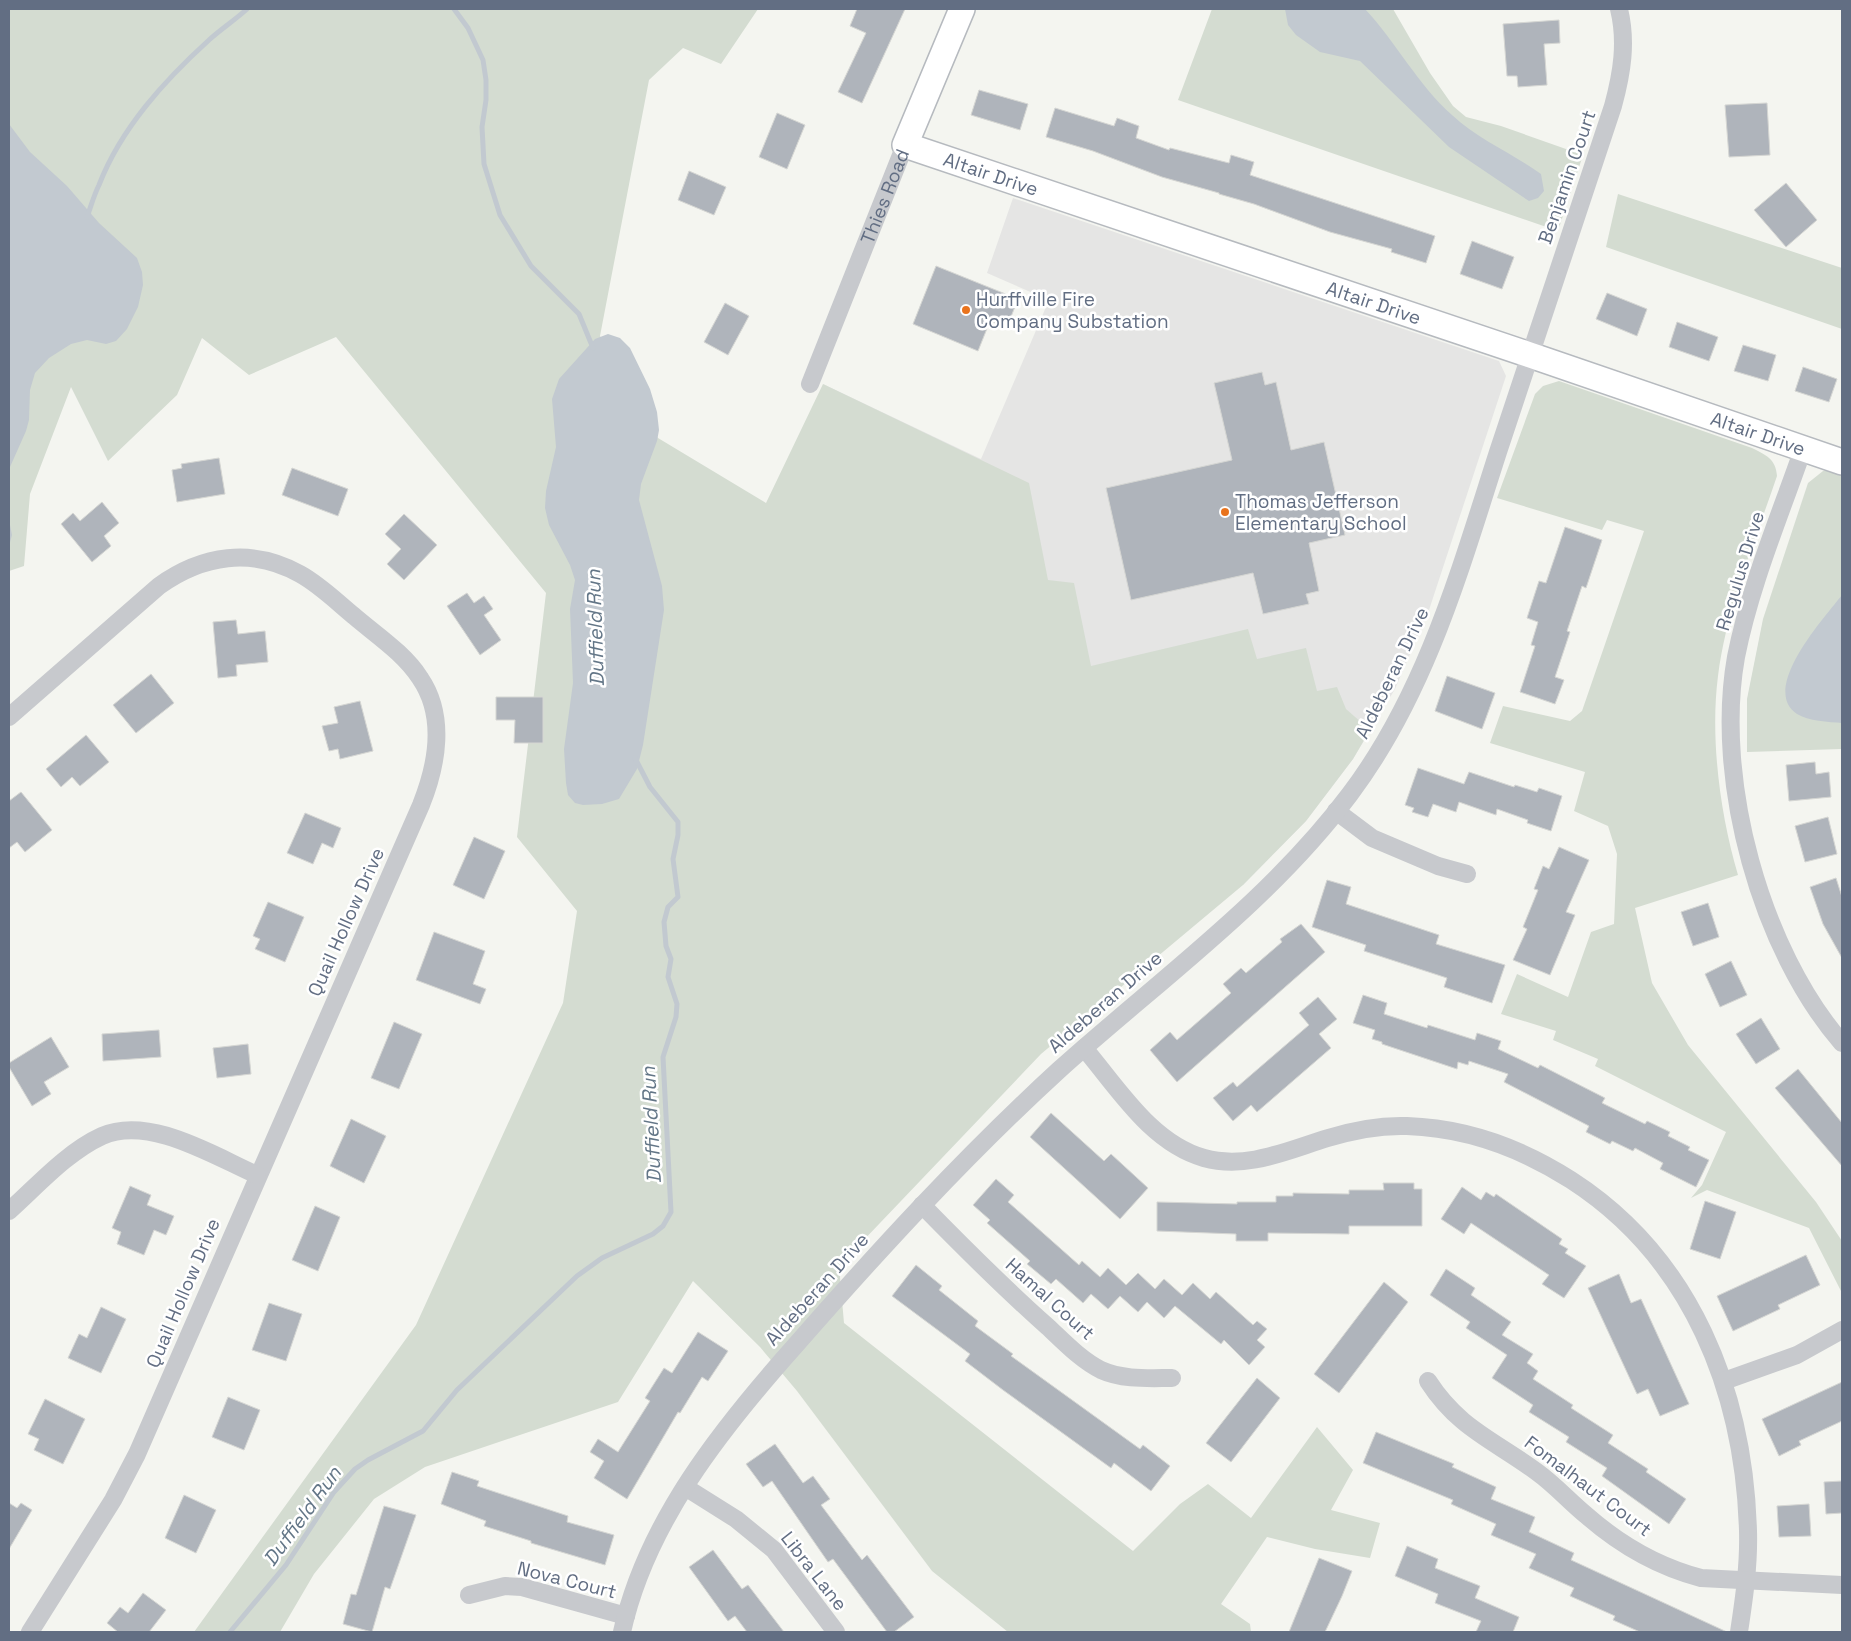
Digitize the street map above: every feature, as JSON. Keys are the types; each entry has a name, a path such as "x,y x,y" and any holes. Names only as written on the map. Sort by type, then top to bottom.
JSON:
{"street":[{"name":"Thies Road","path":"810,384 905,144 962,9"},
{"name":"Benjamin Court","path":"1530,354 1614,106 1622,72 1622,23 1619,9"},
{"name":"Altair Drive","path":"905,144 1530,354 1842,462"},
{"name":"Aldeberan Drive","path":"624,1624 640,1576 666,1519 708,1450 770,1373 922,1206 1015,1112 1084,1048 1250,902 1310,843 1360,780 1394,726 1429,653 1456,579 1530,354"},
{"name":"Regulus Drive","path":"1803,449 1750,599 1736,659 1733,689 1733,749 1739,814 1756,882 1769,917 1798,980 1817,1012 1842,1043"},
{"name":"Quail Hollow Drive","path":"9,718 159,586 179,572 193,566 223,559 243,557 264,560 302,575 398,653 421,679 433,710 437,742 436,759 427,789 126,1477 30,1632"},
{"path":"1336,811 1372,838 1438,866 1467,874"},
{"path":"1084,1048 1159,1134 1175,1146 1216,1160 1254,1160 1348,1132 1391,1126 1451,1130 1499,1143 1530,1156 1600,1200 1626,1223 1664,1266 1695,1316 1724,1381 1744,1471 1748,1534 1739,1632"},
{"path":"9,1211 86,1145 103,1136 121,1131 140,1130 176,1139 257,1175"},
{"name":"Hamal Court","path":"922,1206 1017,1300 1101,1370 1118,1376 1172,1378"},
{"path":"1724,1381 1812,1349 1842,1330"},
{"name":"Fomalhaut Court","path":"1428,1382 1441,1402 1457,1418 1536,1471 1586,1515 1630,1547 1683,1573 1701,1578 1842,1585"},
{"name":"Libra Lane","path":"685,1487 736,1519 774,1550 836,1632"},
{"name":"Nova Court","path":"469,1595 488,1588 522,1587 624,1624"}],"shaded area":[{"path":"9,9 758,9 721,64 683,48 649,80 600,336 658,438 766,503 823,384 1029,483 1048,580 1074,583 1091,666 1248,629 1257,659 1306,648 1317,691 1337,687 1346,709 1370,730 1353,759 1306,821 1243,885 1041,1054 839,1266 844,1323 1133,1551 1180,1504 1208,1484 1251,1518 1317,1427 1353,1470 1331,1510 1380,1523 1370,1558 1315,1549 1267,1537 1221,1604 1250,1624 1251,1632 1008,1632 932,1571 797,1391 760,1347 693,1281 618,1402 425,1467 374,1499 314,1574 280,1632 194,1632 416,1325 563,1003 577,911 517,837 546,593 336,337 249,375 202,338 177,395 108,461 71,387 30,494 24,566 9,571"},
{"path":"1212,9 1393,9 1430,73 1453,106 1466,117 1501,126 1583,155 1558,231 1178,100"},
{"path":"1618,194 1842,268 1842,329 1606,247"},
{"path":"1013,198 1499,361 1506,376 1429,610 1395,689 1353,759 1306,821 1243,885 823,384 981,459 1049,300 987,273"},
{"path":"1559,381 1752,448 1769,458 1775,465 1777,476 1735,600 1722,650 1718,676 1715,725 1718,776 1726,827 1738,875 1635,908 1652,983 1688,1045 1816,1202 1842,1241 1842,1293 1809,1228 1707,1190 1691,1198 1702,1185 1726,1132 1595,1066 1598,1059 1553,1040 1556,1031 1501,1014 1517,974 1568,997 1591,932 1614,924 1617,854 1608,826 1574,811 1585,772 1490,743 1503,706 1570,721 1582,711 1644,531 1607,520 1602,530 1497,498 1535,394 1543,386"},
{"path":"1831,470 1842,474 1842,749 1747,752 1747,699 1763,619 1808,483 1823,471"}],"water":[{"path":"1285,9 1365,9 1440,103 1473,132 1541,174 1544,191 1538,198 1529,201 1449,147 1360,61 1320,52 1296,35 1288,25"},
{"path":"9,124 30,152 67,186 99,223 137,258 142,272 143,285 138,307 127,329 116,341 106,344 87,340 71,344 49,358 35,373 30,390 29,420 10,467 10,525 12,535 9,546"},
{"path":"608,334 620,338 630,348 650,389 657,412 659,430 657,441 641,484 639,500 662,586 664,610 643,745 637,769 619,799 602,804 583,805 575,803 568,795 564,749 573,683 570,609 575,580 570,565 549,525 545,508 546,491 556,447 552,399 559,379 595,339"},
{"path":"1842,595 1842,723 1819,721 1797,714 1787,703 1786,688 1790,671 1799,653 1822,619"}],"building":[{"path":"857,9 905,9 862,103 838,92 866,33 850,26"},
{"path":"1559,20 1560,43 1544,44 1547,85 1518,87 1517,76 1507,76 1503,24"},
{"path":"979,90 1028,104 1020,130 971,115"},
{"path":"1767,103 1770,155 1729,157 1725,105"},
{"path":"1055,108 1114,126 1117,118 1139,126 1136,138 1169,150 1170,148 1229,163 1231,155 1254,162 1250,175 1435,236 1426,263 1391,252 1392,249 1330,232 1254,204 1162,177 1093,151 1046,137"},
{"path":"777,113 805,125 787,169 759,157"},
{"path":"689,171 726,187 714,215 678,200"},
{"path":"1786,183 1817,220 1786,247 1754,210"},
{"path":"1472,241 1514,257 1502,289 1460,274"},
{"name":"Hurffville Fire Company Substation","path":"936,266 1018,299 1007,327 990,321 978,351 913,324"},
{"path":"1607,293 1647,309 1637,336 1596,319"},
{"path":"725,303 749,316 728,355 704,342"},
{"path":"1677,322 1718,337 1709,361 1669,347"},
{"path":"1743,345 1776,355 1768,381 1734,371"},
{"path":"1803,367 1837,379 1829,402 1795,391"},
{"name":"Thomas Jefferson Elementary School","path":"1262,372 1265,385 1276,382 1291,450 1324,442 1345,535 1309,543 1319,591 1306,594 1309,604 1263,614 1253,573 1131,600 1106,488 1232,460 1214,383"},
{"path":"219,458 225,494 177,502 172,470 182,468 181,464"},
{"path":"292,468 348,489 338,516 282,495"},
{"path":"102,502 119,523 104,536 111,546 92,562 61,524 73,513 80,521"},
{"path":"404,514 437,545 404,580 387,564 401,549 385,534"},
{"path":"1565,527 1602,540 1586,588 1582,586 1567,631 1570,632 1555,677 1564,680 1555,704 1520,692 1535,646 1531,645 1538,622 1527,618 1539,581 1546,583"},
{"path":"467,593 474,603 484,596 493,609 484,615 501,640 480,655 447,606"},
{"path":"236,620 238,634 265,631 268,662 236,665 237,676 218,678 213,622"},
{"path":"151,674 174,703 136,733 113,705"},
{"path":"1447,676 1495,693 1482,729 1435,711"},
{"path":"496,697 543,697 543,743 514,743 515,720 496,720"},
{"path":"360,701 373,751 340,759 338,749 329,751 322,726 338,723 334,707"},
{"path":"86,735 109,762 80,786 72,777 61,787 46,769"},
{"path":"1815,762 1816,774 1829,772 1831,797 1789,801 1786,765"},
{"path":"1418,768 1464,784 1469,772 1514,787 1515,785 1537,792 1539,788 1562,796 1551,831 1527,823 1528,820 1497,809 1496,815 1459,802 1456,812 1433,804 1428,817 1412,812 1414,808 1405,805"},
{"path":"21,792 52,830 25,852 17,842 9,848 9,801"},
{"path":"305,813 341,828 333,848 322,843 313,864 287,853"},
{"path":"1828,817 1837,854 1805,862 1795,826"},
{"path":"474,837 505,851 484,899 453,885"},
{"path":"1559,847 1589,860 1566,912 1575,915 1550,975 1513,960 1527,929 1523,927 1538,890 1534,889 1543,866 1549,869"},
{"path":"1836,878 1842,897 1842,958 1823,924 1810,887"},
{"path":"1327,880 1351,887 1346,904 1439,935 1436,944 1505,965 1492,1003 1444,987 1447,978 1364,951 1366,945 1312,927"},
{"path":"268,902 304,917 285,962 255,949 260,939 253,936"},
{"path":"1708,903 1719,937 1693,946 1681,912"},
{"path":"1301,924 1325,952 1177,1082 1150,1050 1170,1032 1177,1040 1231,993 1223,984 1241,968 1246,973 1282,942 1280,939"},
{"path":"434,932 485,951 473,984 486,989 480,1004 416,980"},
{"path":"1731,961 1747,995 1720,1007 1705,974"},
{"path":"1363,995 1387,1003 1384,1014 1427,1028 1428,1025 1475,1040 1477,1033 1501,1041 1498,1049 1538,1068 1540,1065 1605,1098 1602,1103 1645,1124 1647,1121 1670,1132 1668,1136 1690,1147 1688,1150 1709,1160 1696,1187 1660,1169 1663,1163 1635,1148 1633,1151 1612,1141 1610,1144 1586,1132 1589,1126 1504,1082 1508,1074 1469,1061 1468,1065 1458,1062 1457,1069 1372,1039 1375,1030 1353,1023"},
{"path":"1318,997 1337,1019 1319,1034 1331,1048 1257,1112 1251,1105 1233,1121 1213,1098 1233,1082 1237,1087 1309,1025 1299,1013"},
{"path":"1761,1018 1780,1049 1756,1064 1736,1034"},
{"path":"394,1022 422,1034 399,1089 371,1078"},
{"path":"159,1030 161,1057 103,1061 102,1034"},
{"path":"51,1037 69,1067 44,1082 51,1094 32,1106 9,1067 9,1063"},
{"path":"248,1044 251,1074 217,1078 213,1048"},
{"path":"1798,1069 1842,1123 1842,1166 1775,1088"},
{"path":"1051,1113 1104,1161 1111,1154 1148,1188 1120,1219 1030,1137"},
{"path":"351,1119 386,1136 364,1183 330,1166"},
{"path":"996,1179 1014,1195 1008,1202 1079,1265 1082,1261 1100,1277 1108,1268 1126,1285 1138,1273 1155,1289 1164,1279 1182,1295 1193,1283 1210,1299 1216,1292 1253,1325 1257,1321 1267,1329 1257,1340 1265,1347 1249,1365 1224,1340 1221,1344 1175,1306 1164,1318 1147,1302 1138,1312 1120,1296 1108,1309 1091,1294 1083,1303 1056,1279 1051,1284 1027,1264 1030,1261 987,1223 990,1220 973,1205"},
{"path":"1383,1183 1414,1183 1414,1189 1422,1189 1422,1226 1349,1226 1349,1234 1268,1233 1268,1241 1236,1241 1236,1234 1157,1231 1157,1202 1237,1204 1237,1202 1276,1202 1276,1196 1293,1196 1293,1193 1349,1194 1349,1190 1384,1190"},
{"path":"130,1186 151,1195 147,1205 174,1216 166,1235 154,1230 144,1255 117,1244 121,1232 112,1228"},
{"path":"1462,1187 1481,1200 1486,1192 1494,1197 1496,1194 1562,1239 1559,1244 1568,1249 1565,1253 1586,1266 1564,1298 1542,1284 1549,1275 1471,1223 1464,1234 1441,1219"},
{"path":"1705,1201 1736,1212 1720,1259 1690,1249"},
{"path":"315,1206 340,1217 318,1271 292,1260"},
{"path":"1806,1255 1820,1285 1778,1305 1780,1309 1733,1331 1717,1296"},
{"path":"916,1265 942,1286 939,1290 978,1321 975,1326 1013,1354 1011,1356 1140,1449 1143,1445 1170,1466 1151,1491 1114,1463 1111,1468 1003,1390 965,1361 970,1354 892,1296"},
{"path":"1446,1269 1475,1288 1471,1295 1511,1322 1502,1335 1533,1354 1527,1363 1538,1371 1533,1379 1573,1405 1571,1408 1613,1435 1608,1443 1648,1469 1646,1472 1686,1499 1669,1524 1602,1476 1607,1468 1566,1442 1569,1437 1529,1412 1533,1405 1492,1378 1507,1355 1466,1328 1470,1322 1430,1295"},
{"path":"1619,1274 1631,1303 1641,1299 1689,1404 1660,1416 1648,1389 1637,1394 1588,1288"},
{"path":"1384,1282 1408,1302 1339,1393 1314,1374"},
{"path":"269,1303 302,1314 286,1361 252,1350"},
{"path":"101,1307 126,1319 101,1373 68,1358 79,1334 87,1338"},
{"path":"698,1332 728,1351 708,1381 702,1377 680,1413 678,1412 627,1499 594,1478 604,1461 590,1452 598,1439 618,1452 650,1401 645,1398 664,1368 672,1373"},
{"path":"1257,1378 1280,1398 1231,1462 1206,1443"},
{"path":"1842,1382 1842,1421 1799,1441 1801,1445 1779,1456 1762,1419"},
{"path":"228,1397 260,1410 244,1450 212,1437"},
{"path":"45,1399 85,1419 63,1464 34,1450 39,1439 28,1434"},
{"path":"1376,1432 1454,1464 1452,1467 1496,1487 1491,1499 1535,1517 1529,1532 1574,1553 1571,1560 1727,1632 1640,1632 1613,1620 1615,1616 1570,1596 1574,1588 1529,1568 1536,1554 1491,1535 1496,1524 1451,1504 1453,1500 1363,1463"},
{"path":"775,1444 803,1483 813,1476 830,1499 821,1505 862,1560 867,1555 914,1617 894,1632 887,1632 833,1559 828,1562 772,1481 763,1487 746,1464"},
{"path":"452,1472 479,1481 477,1486 568,1516 567,1522 614,1535 605,1565 531,1543 531,1541 484,1526 486,1521 441,1504"},
{"path":"1842,1481 1842,1513 1826,1514 1824,1482"},
{"path":"184,1495 216,1510 196,1553 165,1538"},
{"path":"9,1503 17,1508 21,1503 32,1510 9,1549"},
{"path":"1809,1504 1811,1536 1779,1537 1777,1506"},
{"path":"384,1506 416,1515 390,1589 385,1587 372,1632 343,1624 351,1594 356,1595"},
{"path":"1407,1546 1438,1559 1435,1568 1480,1586 1475,1598 1519,1617 1513,1632 1476,1632 1481,1621 1435,1603 1438,1594 1395,1576"},
{"path":"713,1550 742,1589 748,1585 784,1632 747,1632 735,1616 728,1621 689,1567"},
{"path":"1319,1558 1352,1571 1342,1596 1325,1632 1289,1632"},
{"path":"143,1593 166,1610 149,1632 118,1632 107,1623 120,1607 128,1613"}],"waterway":[{"path":"87,217 108,164 119,144 146,106 193,55 247,9"},
{"name":"Duffield Run","path":"454,9 468,28 483,60 486,80 486,100 482,127 484,164 500,215 531,266 579,314 593,348"},
{"name":"Duffield Run","path":"230,1632 286,1565 334,1492 355,1469 368,1460 423,1431 457,1390 577,1276 602,1258 653,1234 663,1226 671,1212 663,1057 676,1017 677,1004 668,977 671,959 666,946 664,922 668,907 678,897 673,859 678,835 678,822 650,787 635,758"}],"place":[{"name":"Hurffville Fire Company Substation","path":"966,310"},
{"name":"Thomas Jefferson Elementary School","path":"1225,512"}]}
